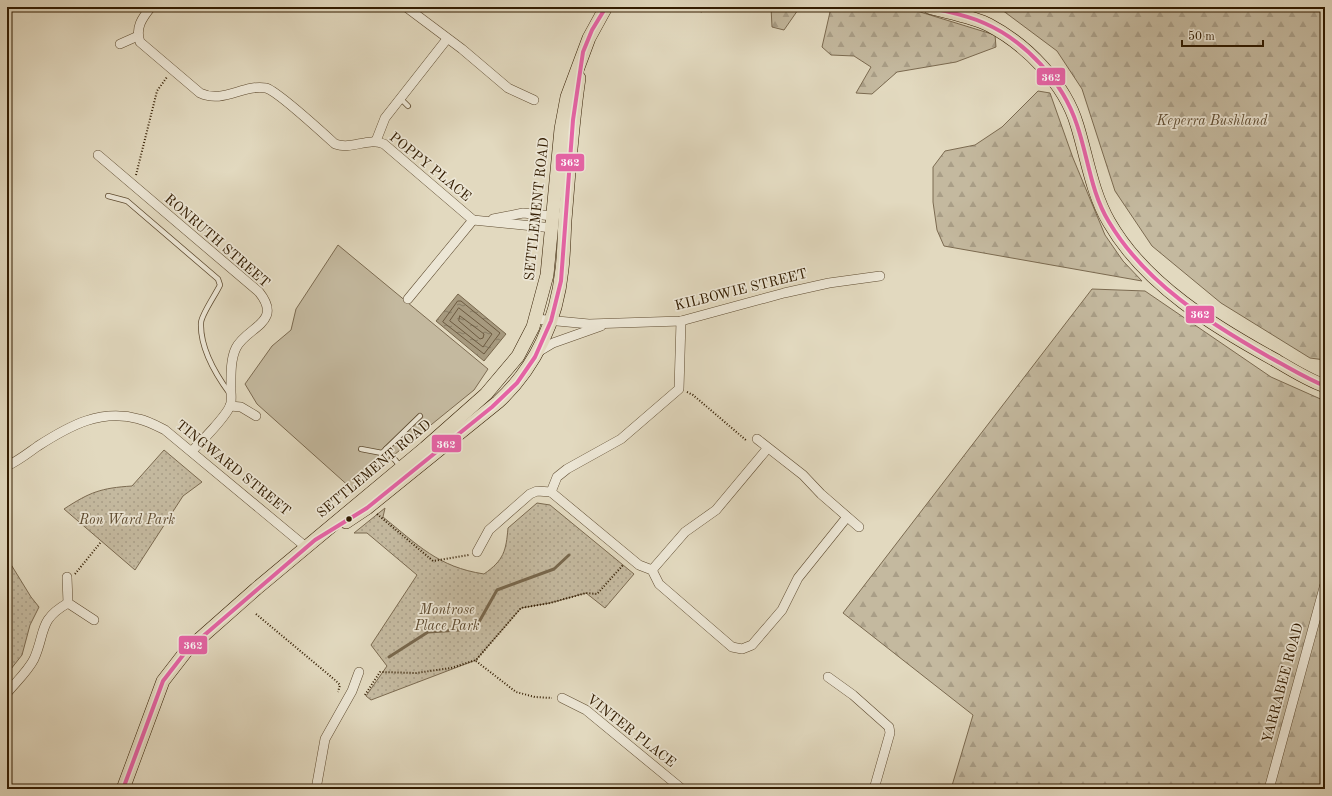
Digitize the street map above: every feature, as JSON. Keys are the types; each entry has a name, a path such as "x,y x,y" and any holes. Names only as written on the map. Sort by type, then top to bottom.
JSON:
{"main road":[{"name":"SETTLEMENT ROAD","path":"123,789 163,681 187,650 401,468 497,383 518,356 536,319 549,266 561,129 565,104 572,78 592,30 606,7"},
{"path":"929,7 989,25 1016,43 1043,68 1062,93 1077,123 1092,182 1099,202 1109,222 1129,252 1148,272 1190,306 1232,335 1256,350 1324,386"},
{"name":"SETTLEMENT ROAD","path":"311,544 367,508 492,407 516,383 538,352 551,321 559,293 573,120 583,52"},
{"path":"553,222 565,223"},
{"path":"549,266 562,268"}],"street":[{"path":"120,44 138,36 142,18 151,7"},
{"path":"406,7 462,49 508,88 534,100"},
{"name":"POPPY PLACE","path":"138,36 140,42 172,70 200,93 208,97 217,97 256,88 266,88 272,91 336,144 344,147 376,141 384,144 473,220 553,222"},
{"path":"376,141 385,118 447,39"},
{"name":"RONRUTH STREET","path":"98,155 259,292 266,304 267,310 265,320 260,326 245,336 235,349 230,406"},
{"path":"408,299 473,220"},
{"name":"KILBOWIE STREET","path":"536,319 610,323 681,321 784,293 829,283 880,276"},
{"path":"551,492 557,477 566,469 621,439 679,389 681,321"},
{"path":"538,352 553,343 610,323"},
{"path":"192,451 230,406 241,407 256,416"},
{"name":"TINGWARD STREET","path":"7,466 58,433 80,422 96,417 110,415 139,419 165,430 311,544"},
{"path":"757,440 765,451 803,475 859,527"},
{"path":"652,570 684,532 716,510 765,451"},
{"path":"477,552 489,530 530,494 537,491 551,492 643,567 652,570 659,584 732,647 742,649 752,645 782,610 798,578 847,517"},
{"path":"67,577 68,603"},
{"name":"YARRABEE ROAD","path":"1269,789 1325,584"},
{"path":"68,603 94,620"},
{"path":"7,693 33,660 46,621 55,610 68,603"},
{"path":"316,789 325,739 352,691 359,672"},
{"path":"828,677 853,695 889,727 890,733 874,789"},
{"name":"VINTER PLACE","path":"562,698 586,710 682,789"}],"lane":[{"path":"400,99 408,106"},
{"path":"108,196 127,201 218,278 220,285 201,322 205,349 214,369 230,394"},
{"path":"361,448 382,452 420,416"},
{"path":"386,449 401,468"}],"path":[{"path":"133,186 157,91 172,70"},
{"path":"679,389 693,395 765,451"},
{"path":"376,514 433,561 464,556 477,552"},
{"path":"67,577 76,573 101,542"},
{"path":"365,695 380,672 416,673 451,668 476,660 521,608 550,603 586,593 597,594 631,557"},
{"path":"256,614 335,680 340,685 338,692"},
{"path":"476,660 516,692 535,697 562,698"}],"green space":[{"path":"683,7 707,7 702,12"},
{"path":"771,7 800,7 784,30 772,27"},
{"path":"818,7 904,7 995,35 996,47 956,62 897,72 872,94 856,93 871,67 854,56 831,55 822,47 830,12"},
{"name":"Keperra Bushland","path":"998,7 1325,7 1325,360 1310,358 1221,303 1152,246 1115,191 1082,89 1057,51"},
{"path":"1038,91 1050,93 1073,158 1105,235 1123,261 1142,281 944,246 937,230 933,202 933,167 945,151 975,145 1002,127"},
{"path":"338,245 488,369 474,390 352,489 257,404 245,384 272,346 291,330 296,309"},
{"path":"1092,289 1145,291 1271,377 1325,401 1325,789 951,789 973,715 843,613"},
{"name":"Ron Ward Park","path":"164,450 202,482 183,496 135,570 64,509 96,492 112,488 132,486"},
{"name":"Montrose Place Park","path":"537,503 550,505 634,574 605,608 586,593 550,603 521,608 476,660 371,700 366,696 387,666 371,645 417,575 367,533 354,533 385,508 383,517 429,553 454,566 468,571 484,574 496,564 503,554 508,528"},
{"path":"7,558 31,597 39,607 30,625 22,655 7,674"}],"water":[{"path":"458,294 506,334 484,361 436,321"}],"waterway":[{"path":"389,657 428,632 475,629 497,590 554,569 569,555"}],"transit line":[{"name":"362","path":"123,789 163,681 187,650 315,540 367,508 492,407 517,383 535,357 551,321 561,281 573,120 583,52 592,30 606,7"},
{"name":"362","path":"929,7 984,23 1014,40 1041,65 1062,93 1071,109 1081,137 1098,199 1109,222 1124,244 1160,283 1180,300 1223,330 1269,357 1325,386"}]}
